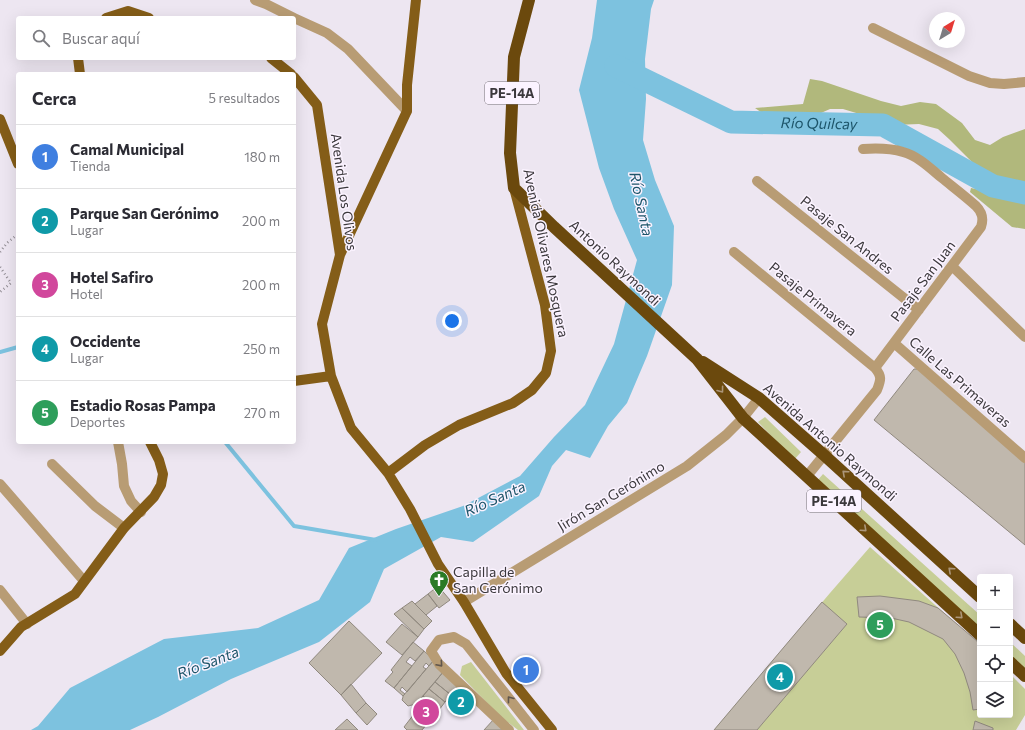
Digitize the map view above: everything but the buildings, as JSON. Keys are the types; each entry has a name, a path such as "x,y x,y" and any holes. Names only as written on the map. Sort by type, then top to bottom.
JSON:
{"highway":[{"name":"Avenida Olivares Mosquera","path":"514,188 510,152 514,57 529,0"},
{"name":"Antonio Raymondi","path":"514,188 697,359"},
{"name":"Avenida Antonio Raymondi","path":"697,359 759,398 977,594"},
{"name":"PE-14A","path":"697,359 743,418 977,632"},
{"path":"1013,627 1025,638"},
{"path":"1013,665 1025,676"}],"main road":[{"path":"340,255 407,111 407,85 416,0"},
{"path":"112,16 128,11 143,16"},
{"path":"78,60 80,72"},
{"path":"274,60 288,72"},
{"name":"Avenida Los Olivos","path":"296,79 317,105 340,255 322,324 331,376 351,428 388,473 410,509 438,564 464,602 506,673 552,730"},
{"path":"0,119 16,159"},
{"name":"Avenida Olivares Mosquera","path":"388,473 425,445 458,425 513,403 532,390 546,373 552,351 545,304 514,188"},
{"path":"296,381 331,376"},
{"path":"0,651 21,627 75,594 124,528 154,497 161,485 163,474 159,460 151,444"}],"street":[{"path":"255,0 289,16"},
{"path":"296,19 327,33 348,49 407,111"},
{"path":"873,28 969,76 990,83 1004,84 1025,82"},
{"name":"Pasaje San Juan","path":"863,149 894,149 915,157 928,166 980,210 983,216 981,227 875,368"},
{"name":"Pasaje San Andres","path":"757,181 919,310"},
{"name":"Pasaje Primavera","path":"734,252 875,368"},
{"path":"952,266 1025,337"},
{"name":"Calle Las Primaveras","path":"894,343 1025,458"},
{"path":"807,476 877,390 880,383 880,374 875,368"},
{"name":"Jirón San Gerónimo","path":"464,602 687,466 726,435 743,418 759,398"},
{"path":"118,444 124,486 131,501 141,512"},
{"path":"52,464 95,506 124,528"},
{"path":"0,484 84,581"},
{"path":"0,590 27,624"},
{"path":"509,730 439,664 431,651 439,640 454,637 466,644 534,730"}],"path":[{"path":"0,252 7,243 16,236"},
{"path":"0,267 11,283 0,292"}],"green space":[{"path":"810,79 822,81 881,101 901,106 920,102 936,104 962,123 975,140 990,145 1003,137 1025,129 1025,185 1007,181 978,168 938,129 919,124 894,125 843,109 830,109 821,113 783,118 768,117 755,108 803,104"},
{"path":"971,188 1025,200 1025,229 1012,227 970,192"},
{"path":"765,417 801,452 794,460 758,422"},
{"path":"823,474 977,612 977,627 817,481"},
{"path":"870,547 977,642 977,718 1013,718 1013,677 1025,689 1025,715 1016,730 714,730"},
{"path":"1013,645 1025,656 1025,671 1013,660"},
{"path":"471,662 524,730 518,730 501,717 460,675 462,666"}],"water":[{"name":"Río Santa","path":"597,0 654,0 651,9 645,59 646,99 643,140 655,180 674,226 672,285 647,356 627,403 608,426 590,458 566,450 552,466 539,496 473,542 441,537 384,569 370,602 319,642 231,679 130,730 31,730 38,726 70,688 164,639 258,628 319,600 349,548 396,529 463,506 520,476 554,437 585,405 614,344 637,260 614,209 599,168 579,90 592,38"}],"waterway":[{"name":"Río Quilcay","path":"616,66 731,122 883,125 993,186 1025,193"},
{"path":"0,352 16,348"},
{"path":"227,444 294,526 376,540"}],"place":[{"name":"Capilla de San Gerónimo","path":"439,597"},
{"name":"Estadio Rosas Pampa","path":"880,625"},
{"name":"Camal Municipal","path":"526,670"},
{"name":"Occidente","path":"780,677"},
{"name":"Parque San Gerónimo","path":"461,702"},
{"name":"Hotel Safiro","path":"426,712"}]}
